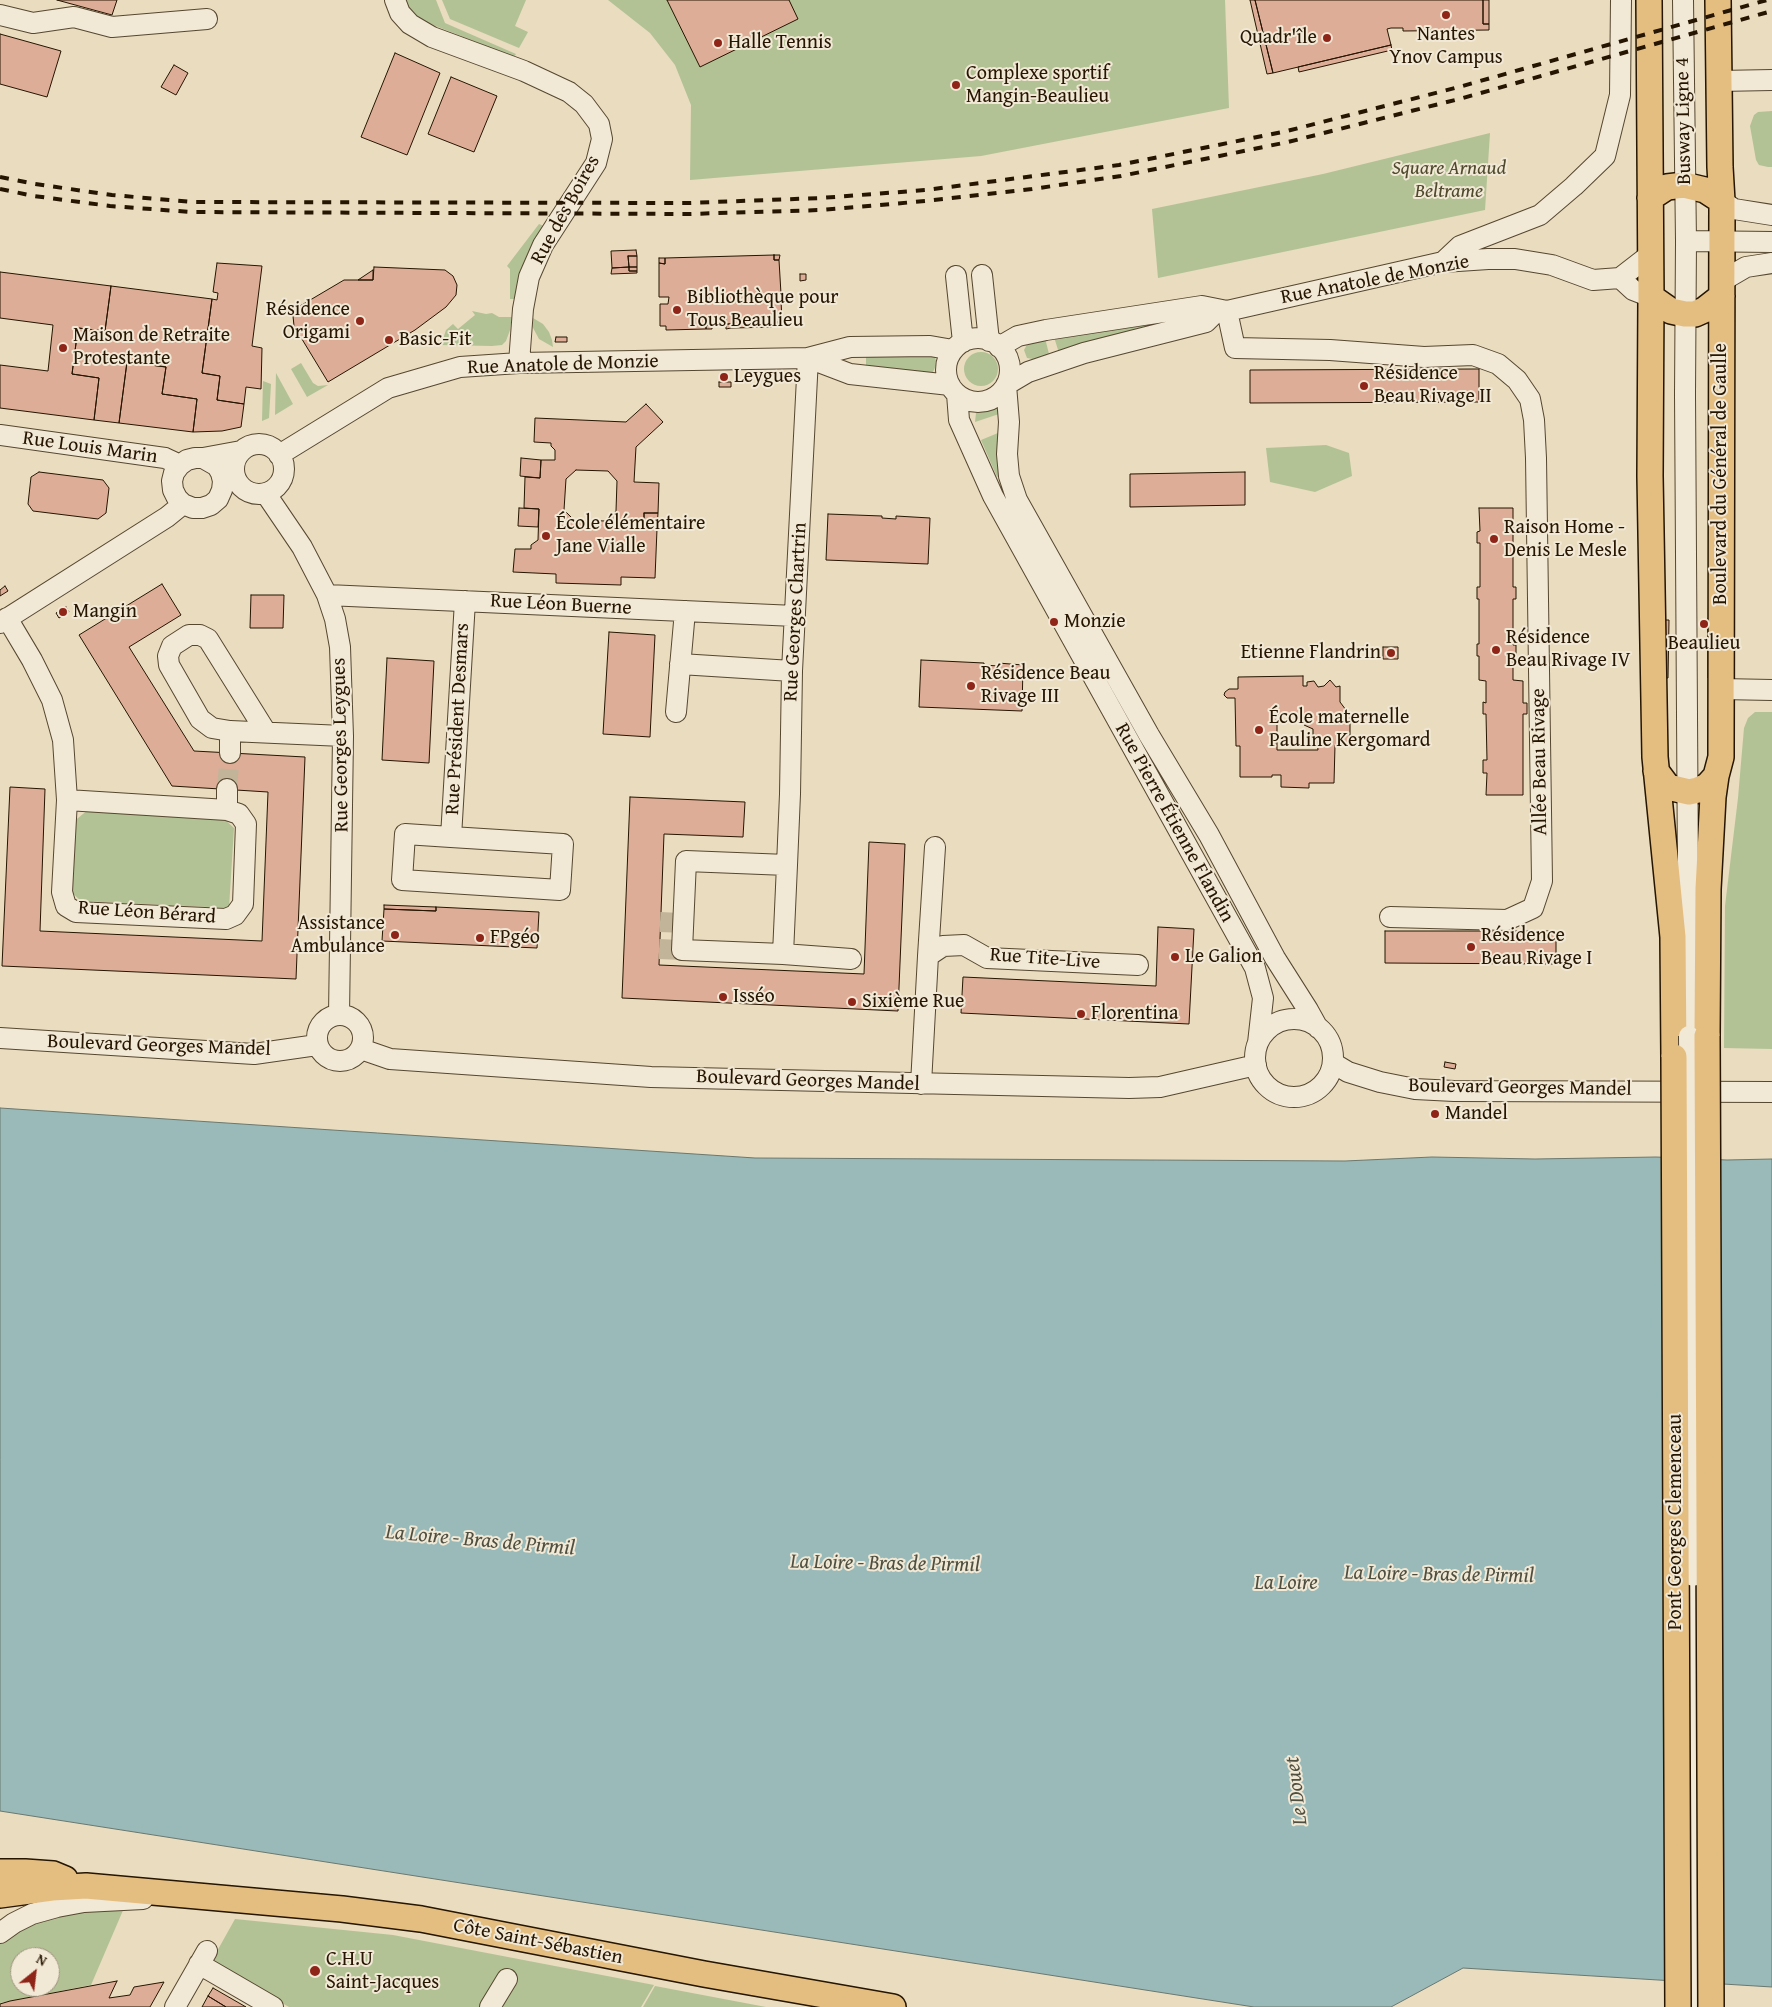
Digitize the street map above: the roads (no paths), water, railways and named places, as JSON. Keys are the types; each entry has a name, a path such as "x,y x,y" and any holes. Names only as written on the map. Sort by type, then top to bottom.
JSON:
{"main road":[{"name":"Boulevard du Général de Gaulle","path":"1690,1036 1708,889 1716,776 1721,757 1722,201 1718,0"},
{"path":"1649,10 1650,476 1654,750 1673,937 1690,1036"},
{"path":"1650,198 1667,187 1684,185 1705,190 1722,201"},
{"path":"1651,297 1671,311 1695,314 1704,310 1722,288"},
{"path":"1656,771 1668,786 1678,791 1688,792 1707,786 1716,776"},
{"name":"Pont Georges Clemenceau","path":"1678,2007 1690,1036"},
{"name":"Pont Georges Clemenceau","path":"1690,1036 1710,2007"},
{"name":"Côte Saint-Sébastien","path":"0,1872 53,1874 86,1886"},
{"name":"Côte Saint-Sébastien","path":"0,1896 52,1888 86,1886 421,1919 704,1974 894,2007"}],"street":[{"name":"Rue des Boires","path":"394,0 400,13 410,24 432,37 524,70 570,92 584,104 599,124 602,139 596,163 543,244 529,278 523,309 519,363"},
{"name":"Busway Ligne 4","path":"1683,0 1686,241"},
{"path":"1443,262 1460,246 1540,215 1605,156 1620,94 1621,1 1649,10"},
{"path":"0,15 32,23 74,17 112,27 207,19"},
{"path":"1719,81 1772,80"},
{"path":"1722,201 1734,209 1772,215"},
{"path":"1686,241 1772,242"},
{"name":"Boulevard du Général de Gaulle","path":"1686,241 1687,889 1690,1036"},
{"path":"1651,254 1620,278 1633,290 1651,297"},
{"name":"Rue Anatole de Monzie","path":"994,344 1046,330 1202,306 1222,310 1443,262 1515,259 1552,265 1593,280 1620,278"},
{"path":"1722,288 1746,266 1772,263"},
{"path":"982,275 994,344"},
{"path":"956,276 958,346 946,367 954,390 973,402 986,401 998,395 1006,385 1009,376 1007,358 994,344 975,338 958,346"},
{"name":"Rue Anatole de Monzie","path":"1006,385 1028,372 1084,353 1206,322 1222,310"},
{"name":"Allée Beau Rivage","path":"1222,310 1235,348 1330,350 1424,357 1473,356 1498,364 1517,380 1530,399 1534,420 1536,458 1542,881 1533,908 1507,920 1390,917"},
{"name":"Rue Anatole de Monzie","path":"279,455 388,388 460,367 519,363 808,358 850,347 958,346"},
{"name":"Rue Anatole de Monzie","path":"808,358 850,374 954,390"},
{"name":"Rue Georges Chartrin","path":"784,954 792,671 808,358"},
{"name":"Rue Pierre Étienne Flandin","path":"1006,385 1009,422 1009,476 1017,500 1149,735 1208,835 1275,958 1318,1028"},
{"name":"Rue Pierre Étienne Flandin","path":"954,390 959,420 993,496 1255,968 1263,998 1258,1043"},
{"name":"Rue Louis Marin","path":"0,435 165,458 180,465"},
{"path":"264,445 272,448 279,455 284,467 279,485 266,494 254,495 245,491 238,484 233,468 241,451 248,446 264,445"},
{"path":"241,451 187,460 174,472 172,481 173,490 177,498 183,504 193,508 202,508 211,505 218,499 245,491"},
{"path":"203,458 217,466 221,473 223,481 222,490 218,499"},
{"name":"Rue Georges Leygues","path":"266,494 302,547 327,595 335,619 340,647 343,736 341,989 339,1015"},
{"path":"3,620 167,517 183,504"},
{"name":"Rue Léon Buerne","path":"327,595 796,616"},
{"name":"Rue Président Desmars","path":"451,837 465,601"},
{"path":"676,712 685,611"},
{"name":"Rue Léon Bérard","path":"3,620 32,660 52,700 62,740 67,800 62,892 66,906 76,912 226,919 235,915 243,904 246,824 239,814 227,810"},
{"path":"266,732 208,639 200,635 189,635 172,646 168,656 169,665 200,719 212,728 230,731 343,736"},
{"path":"680,664 792,671"},
{"path":"1721,689 1772,690"},
{"path":"230,731 230,754"},
{"path":"67,800 227,810 227,789"},
{"name":"Rue Président Desmars","path":"405,834 451,837 563,844 560,890 402,880 405,834"},
{"path":"921,1084 935,847"},
{"path":"787,865 686,861 682,950 851,959"},
{"name":"Rue Tite-Live","path":"928,956 943,946 964,945 987,958 1138,966"},
{"path":"339,1015 347,1016 360,1026 363,1033 361,1049 356,1055 342,1062 326,1058 317,1045 317,1030 321,1024 332,1016 339,1015"},
{"path":"1299,1020 1318,1028 1330,1043 1333,1062 1324,1083 1313,1092 1299,1097 1284,1096 1271,1090 1261,1079 1256,1065 1258,1043 1272,1026 1284,1021 1299,1020"},
{"name":"Pont Georges Clemenceau","path":"1690,1036 1693,2007"},
{"name":"Boulevard Georges Mandel","path":"0,1038 254,1054 317,1045"},
{"name":"Boulevard Georges Mandel","path":"361,1049 390,1059 652,1076 1129,1088 1160,1087 1256,1065"},
{"name":"Boulevard Georges Mandel","path":"1333,1062 1348,1072 1380,1082 1415,1089 1464,1091 1772,1092"},
{"name":"Côte Saint-Sébastien","path":"0,1934 20,1920 57,1907 84,1902 112,1902 181,1895"},
{"path":"175,2007 203,1958 273,2007"},
{"path":"490,2007 507,1979"}],"water":[{"name":"La Loire","path":"0,1108 755,1158 1345,1161 1432,1157 1772,1159 1772,1987 1463,1968 1391,2007 1254,2007 0,1811"}],"tunnel":[{"path":"227,789 230,753"},
{"path":"660,922 683,923"},
{"path":"659,949 682,950"}],"railway":[{"path":"0,177 112,195 192,202 688,203 821,198 926,190 1119,165 1287,131 1459,87 1767,0"},
{"path":"0,189 34,196 110,206 191,212 688,214 821,210 926,201 1032,189 1121,176 1288,142 1463,98 1772,11"}],"place":[{"name":"Nantes Ynov Campus","path":"1446,15"},
{"name":"Quadr'île","path":"1327,38"},
{"name":"Halle Tennis","path":"718,43"},
{"name":"Complexe sportif Mangin-Beaulieu","path":"956,85"},
{"name":"Bibliothèque pour Tous Beaulieu","path":"677,310"},
{"name":"Résidence Origami","path":"360,321"},
{"name":"Basic-Fit","path":"389,340"},
{"name":"Maison de Retraite Protestante","path":"63,348"},
{"name":"Leygues","path":"724,377"},
{"name":"Résidence Beau Rivage II","path":"1364,386"},
{"name":"École élémentaire Jane Vialle","path":"546,536"},
{"name":"Raison Home - Denis Le Mesle","path":"1494,539"},
{"name":"Mangin","path":"63,612"},
{"name":"Monzie","path":"1054,622"},
{"name":"Beaulieu","path":"1704,624"},
{"name":"Résidence Beau Rivage IV","path":"1496,650"},
{"name":"Etienne Flandrin","path":"1391,653"},
{"name":"Résidence Beau Rivage III","path":"971,686"},
{"name":"École maternelle Pauline Kergomard","path":"1259,730"},
{"name":"Assistance Ambulance","path":"395,935"},
{"name":"FPgéo","path":"480,938"},
{"name":"Résidence Beau Rivage I","path":"1471,947"},
{"name":"Le Galion","path":"1175,957"},
{"name":"Isséo","path":"723,997"},
{"name":"Sixième Rue","path":"852,1002"},
{"name":"Florentina","path":"1081,1014"},
{"name":"Mandel","path":"1435,1114"},
{"name":"C.H.U Saint-Jacques","path":"315,1971"}],"park label":[{"name":"Square Arnaud Beltrame","path":"1449,180"}],"water label":[{"name":"La Loire - Bras de Pirmil","path":"480,1541"},
{"name":"La Loire - Bras de Pirmil","path":"885,1564"},
{"name":"La Loire - Bras de Pirmil","path":"1439,1575"},
{"name":"Le Douet","path":"1297,1791"}]}
